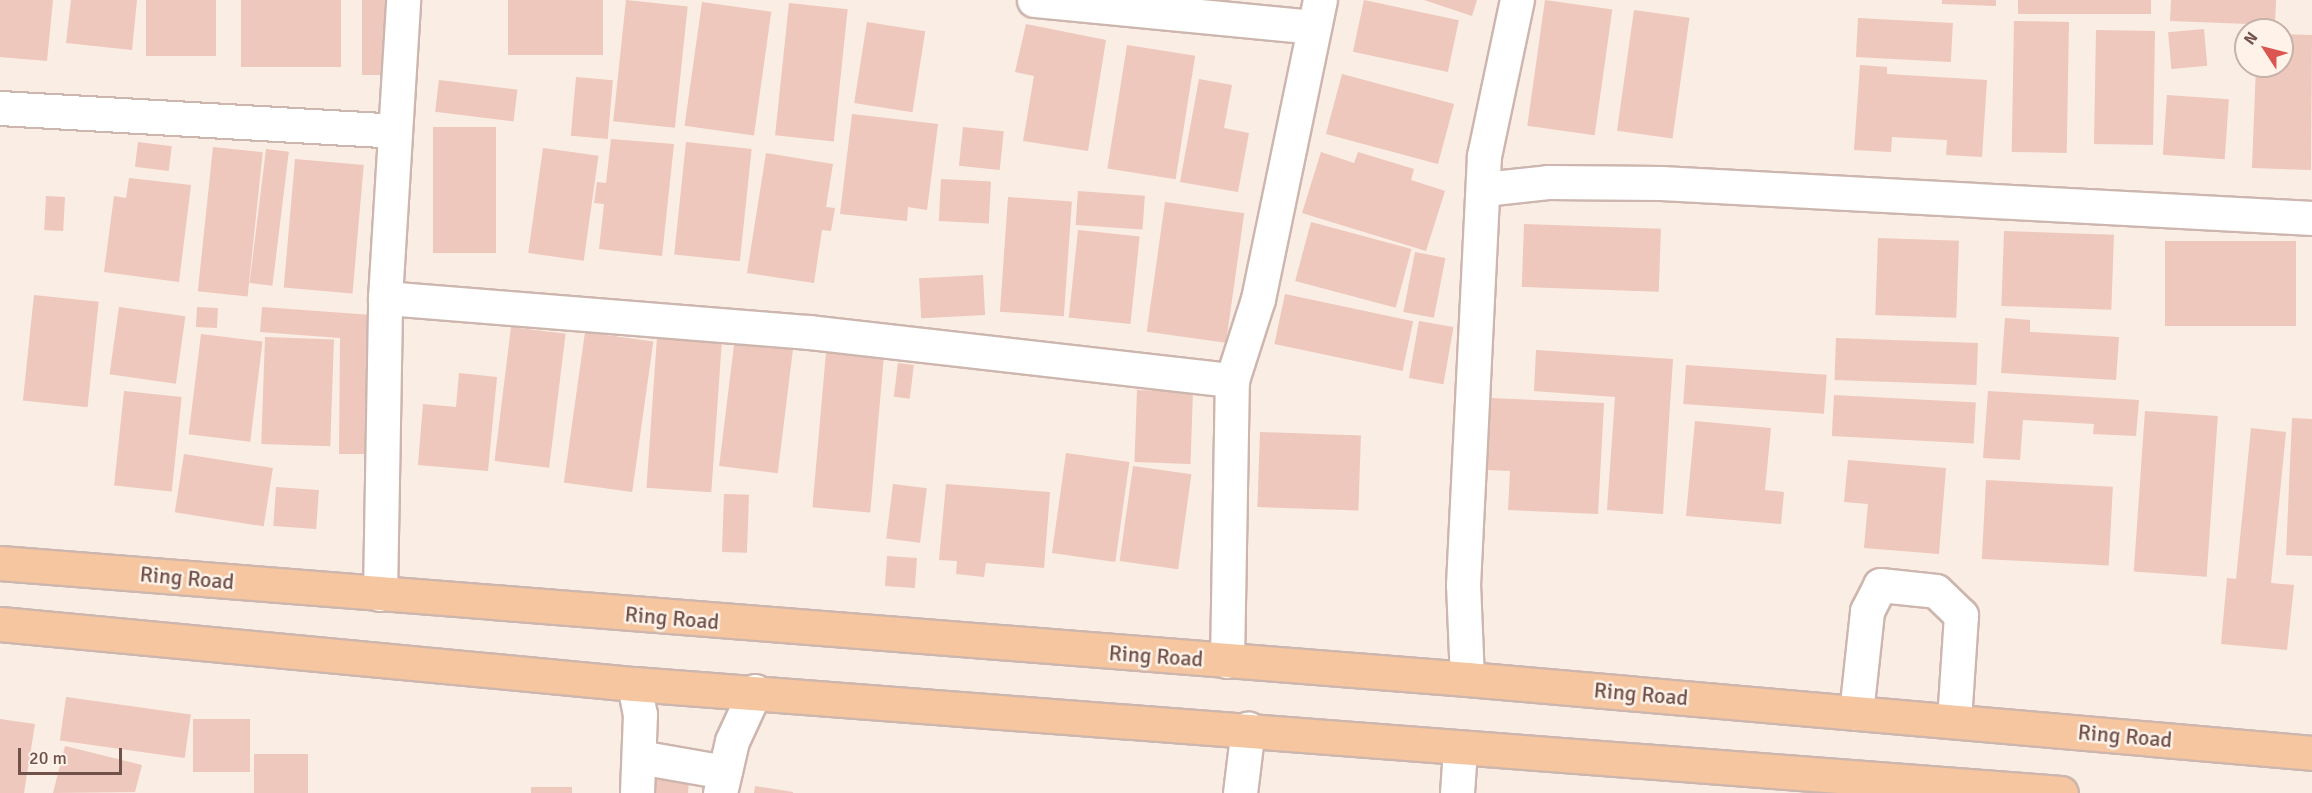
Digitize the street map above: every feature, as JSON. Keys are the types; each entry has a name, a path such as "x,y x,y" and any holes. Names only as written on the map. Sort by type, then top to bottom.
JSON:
{"main road":[{"name":"Ring Road","path":"0,563 1467,679 2312,753"},
{"path":"0,624 634,684 1248,728 1460,748 2061,793"}],"street":[{"path":"380,594 385,298 393,131 403,0"},
{"path":"1034,0 1316,13 1258,299 1232,380 1227,661"},
{"path":"1467,679 1466,483 1484,189 1484,156 1517,0"},
{"path":"0,108 393,131"},
{"path":"1484,189 1548,182 1662,183 2312,218"},
{"path":"385,298 809,332 1232,380"},
{"path":"1856,713 1867,611 1880,585 1936,591 1961,615 1954,721"},
{"path":"634,684 639,757 637,793"},
{"path":"639,757 722,783 755,691"},
{"path":"1240,793 1248,728"},
{"path":"1457,793 1460,748"}],"building":[{"path":"0,0 53,0 47,61 0,57"},
{"path":"71,0 137,0 132,50 66,43"},
{"path":"146,0 216,0 216,56 146,56"},
{"path":"241,0 341,0 341,67 241,67"},
{"path":"362,0 389,0 389,75 362,75"},
{"path":"508,0 603,0 603,55 508,55"},
{"path":"626,0 688,6 675,128 613,121"},
{"path":"1364,0 1459,20 1448,72 1353,52"},
{"path":"1424,0 1477,0 1472,16"},
{"path":"1545,0 1612,9 1595,135 1527,126"},
{"path":"1942,0 1996,0 1996,6 1942,4"},
{"path":"2018,0 2151,0 2151,14 2018,14"},
{"path":"2171,0 2276,0 2275,18 2234,18 2234,23 2170,21"},
{"path":"702,2 771,12 754,136 685,126"},
{"path":"789,3 848,9 834,141 775,135"},
{"path":"1634,10 1689,18 1672,139 1617,131"},
{"path":"1858,18 1953,23 1951,62 1856,57"},
{"path":"2014,21 2069,22 2067,153 2012,152"},
{"path":"867,22 925,31 912,112 854,103"},
{"path":"1026,24 1106,40 1088,151 1023,141 1034,76 1015,72"},
{"path":"2204,29 2207,66 2171,69 2168,32"},
{"path":"2096,30 2155,31 2153,145 2094,144"},
{"path":"2294,34 2312,35 2311,170 2252,168 2256,78 2294,78"},
{"path":"1127,45 1195,56 1176,179 1107,168"},
{"path":"1860,65 1887,67 1887,74 1987,80 1982,157 1946,155 1947,140 1892,137 1891,152 1854,150"},
{"path":"1342,74 1454,104 1438,164 1326,134"},
{"path":"576,77 613,80 608,139 571,136"},
{"path":"1199,79 1232,85 1224,128 1249,133 1238,192 1180,182"},
{"path":"439,80 517,90 514,121 435,112"},
{"path":"2167,95 2229,99 2225,159 2163,155"},
{"path":"852,114 938,124 927,210 908,207 907,221 840,214"},
{"path":"433,127 496,127 496,253 433,253"},
{"path":"963,127 1004,131 1000,170 959,166"},
{"path":"611,139 674,144 662,256 599,249 604,204 594,203 597,182 606,183"},
{"path":"138,142 172,146 169,171 135,167"},
{"path":"686,142 752,149 740,261 674,254"},
{"path":"213,147 263,152 248,296 198,291"},
{"path":"543,148 598,156 584,261 528,253"},
{"path":"266,149 289,152 272,286 250,283"},
{"path":"1321,152 1354,163 1358,152 1414,169 1411,180 1445,191 1426,251 1302,213"},
{"path":"766,153 833,164 826,207 835,208 831,231 822,230 814,283 747,273"},
{"path":"295,159 364,165 352,294 284,288"},
{"path":"129,178 191,185 179,282 104,272 114,196 126,198"},
{"path":"941,179 991,182 989,224 939,221"},
{"path":"1078,191 1145,196 1142,230 1076,225"},
{"path":"46,196 65,197 63,231 44,230"},
{"path":"1008,197 1072,201 1064,316 1000,312"},
{"path":"1165,202 1244,213 1226,343 1147,332"},
{"path":"1311,222 1411,249 1396,308 1295,281"},
{"path":"1524,224 1661,229 1659,292 1522,287"},
{"path":"1078,230 1140,236 1130,324 1069,318"},
{"path":"2004,231 2114,235 2111,310 2001,306"},
{"path":"1878,238 1959,241 1956,318 1875,315"},
{"path":"2165,241 2296,241 2296,326 2165,326"},
{"path":"1415,252 1445,258 1434,318 1403,312"},
{"path":"983,275 985,315 921,318 919,278"},
{"path":"1285,294 1413,321 1403,371 1274,344"},
{"path":"34,295 99,302 88,407 23,400"},
{"path":"119,307 185,316 176,384 110,374"},
{"path":"197,307 218,308 217,328 196,327"},
{"path":"262,307 372,315 369,454 339,454 340,338 260,332"},
{"path":"2005,318 2030,320 2030,332 2119,337 2116,380 2001,373"},
{"path":"1419,321 1453,327 1443,384 1409,378"},
{"path":"511,327 566,334 549,468 495,461"},
{"path":"585,332 653,342 632,492 564,483"},
{"path":"201,334 263,342 250,442 189,434"},
{"path":"265,337 334,339 330,446 261,444"},
{"path":"657,337 722,342 711,492 646,488"},
{"path":"735,337 794,344 778,473 719,466"},
{"path":"1836,338 1978,343 1976,385 1835,380"},
{"path":"827,341 885,346 870,512 812,507"},
{"path":"1536,350 1673,359 1663,514 1607,510 1615,397 1534,391"},
{"path":"898,363 914,365 910,399 894,397"},
{"path":"1686,365 1827,375 1824,414 1683,404"},
{"path":"459,373 497,377 488,471 418,465 423,404 456,407"},
{"path":"1137,390 1193,392 1190,464 1134,462"},
{"path":"124,391 182,397 172,492 114,485"},
{"path":"1988,391 2139,400 2136,436 2093,434 2094,424 2023,420 2020,460 1983,458"},
{"path":"1834,395 1976,402 1974,443 1832,436"},
{"path":"1490,398 1604,403 1598,514 1508,510 1510,471 1486,470"},
{"path":"2145,411 2218,416 2207,577 2134,572"},
{"path":"2292,418 2312,419 2312,556 2286,555"},
{"path":"1695,421 1771,428 1765,490 1784,492 1781,524 1686,516"},
{"path":"2251,428 2286,432 2271,583 2294,585 2287,650 2221,644 2227,578 2236,579"},
{"path":"1260,432 1361,436 1358,510 1257,507"},
{"path":"1066,453 1129,462 1115,562 1052,553"},
{"path":"184,454 273,468 264,526 175,512"},
{"path":"1848,460 1946,468 1939,554 1864,548 1868,504 1844,502"},
{"path":"1133,466 1191,474 1178,569 1120,561"},
{"path":"1986,480 2113,487 2109,566 1982,559"},
{"path":"893,484 927,488 920,543 886,539"},
{"path":"946,484 1050,492 1044,568 986,563 984,577 956,574 957,561 939,560"},
{"path":"276,487 319,490 316,529 273,526"},
{"path":"724,494 749,495 747,553 722,552"},
{"path":"887,556 917,558 915,588 885,586"},
{"path":"66,697 191,715 185,758 60,741"},
{"path":"0,719 35,724 24,793 0,793"},
{"path":"193,719 250,719 250,772 193,772"},
{"path":"65,746 142,765 135,792 53,793"},
{"path":"254,754 308,754 308,793 254,793"},
{"path":"651,767 690,771 688,793 649,793"},
{"path":"755,786 793,792 793,793 754,793"},
{"path":"531,787 572,787 572,793 531,793"}]}
